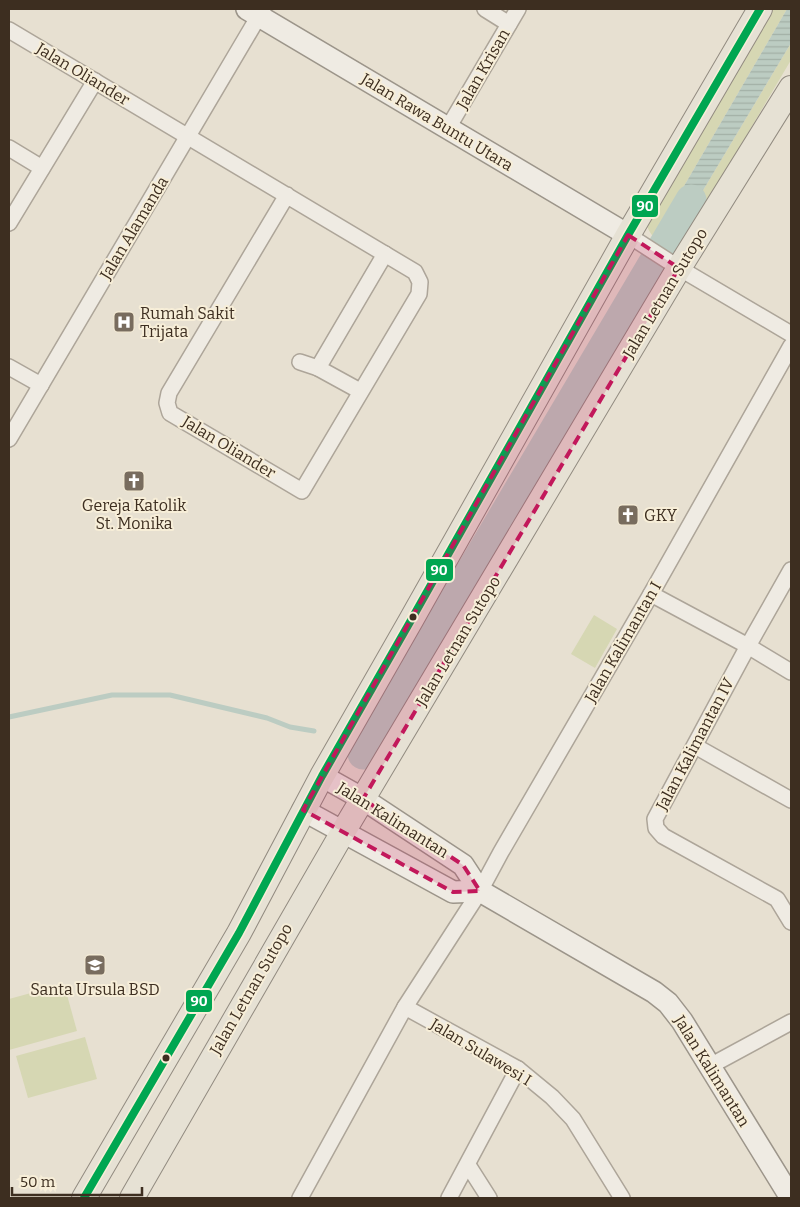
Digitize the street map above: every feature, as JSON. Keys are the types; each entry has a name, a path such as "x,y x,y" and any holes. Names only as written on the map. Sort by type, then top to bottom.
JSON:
{"main road":[{"path":"84,1198 239,933 303,810 410,622 636,239 760,9"},
{"name":"Jalan Letnan Sutopo","path":"132,1198 343,832 457,643 672,263 791,88"}],"street":[{"path":"485,9 509,24"},
{"name":"Jalan Krisan","path":"448,128 518,9"},
{"name":"Jalan Rawa Buntu Utara","path":"256,11 448,128 636,239"},
{"name":"Jalan Alamanda","path":"9,440 189,136 256,11"},
{"name":"Jalan Oliander","path":"9,30 189,136 415,272 420,282 419,294 302,491 170,413 167,403 168,393 287,195"},
{"path":"9,223 95,81"},
{"path":"9,148 42,168"},
{"path":"636,239 672,263 791,334"},
{"path":"318,368 385,254"},
{"name":"Jalan Kalimantan I","path":"300,1198 405,1008 480,891 791,346"},
{"path":"300,362 318,368 360,392"},
{"path":"9,367 41,385"},
{"name":"Jalan Kalimantan IV","path":"791,570 655,819 656,828 663,836 777,900 791,922"},
{"path":"651,594 748,646 791,672"},
{"path":"695,746 791,800"},
{"name":"Jalan Kalimantan","path":"322,776 363,799 463,865 480,891 654,992 668,1003 682,1021 791,1198"},
{"name":"Jalan Kalimantan","path":"303,810 453,892 480,891"},
{"name":"Jalan Sulawesi I","path":"405,1008 518,1069 552,1097 573,1119 622,1198"},
{"path":"710,1066 791,1022"},
{"path":"449,1198 518,1069"},
{"path":"468,1165 489,1198"}],"highlighted area":[{"path":"628,235 679,268 363,799 463,865 480,891 453,892 303,810"}],"green space":[{"path":"773,9 787,9 659,229 674,239 791,43 791,60 680,248 670,250 655,239 646,224"},
{"path":"594,615 617,629 595,668 571,654"},
{"path":"64,984 77,1031 9,1050 9,999"},
{"path":"85,1037 97,1079 28,1098 16,1056"}],"shaded area":[{"path":"787,9 791,9 791,43 674,239 659,229"}],"waterway":[{"path":"363,754 691,200"},
{"path":"9,717 112,695 170,695 267,718 290,727 314,731"}],"transit line":[{"name":"90","path":"84,1198 239,933 322,776 628,235 760,9"}],"place":[{"name":"Rumah Sakit Trijata","path":"124,322"},
{"name":"Gereja Katolik St. Monika","path":"134,481"},
{"name":"GKY","path":"628,515"},
{"name":"Santa Ursula BSD","path":"95,965"}]}
